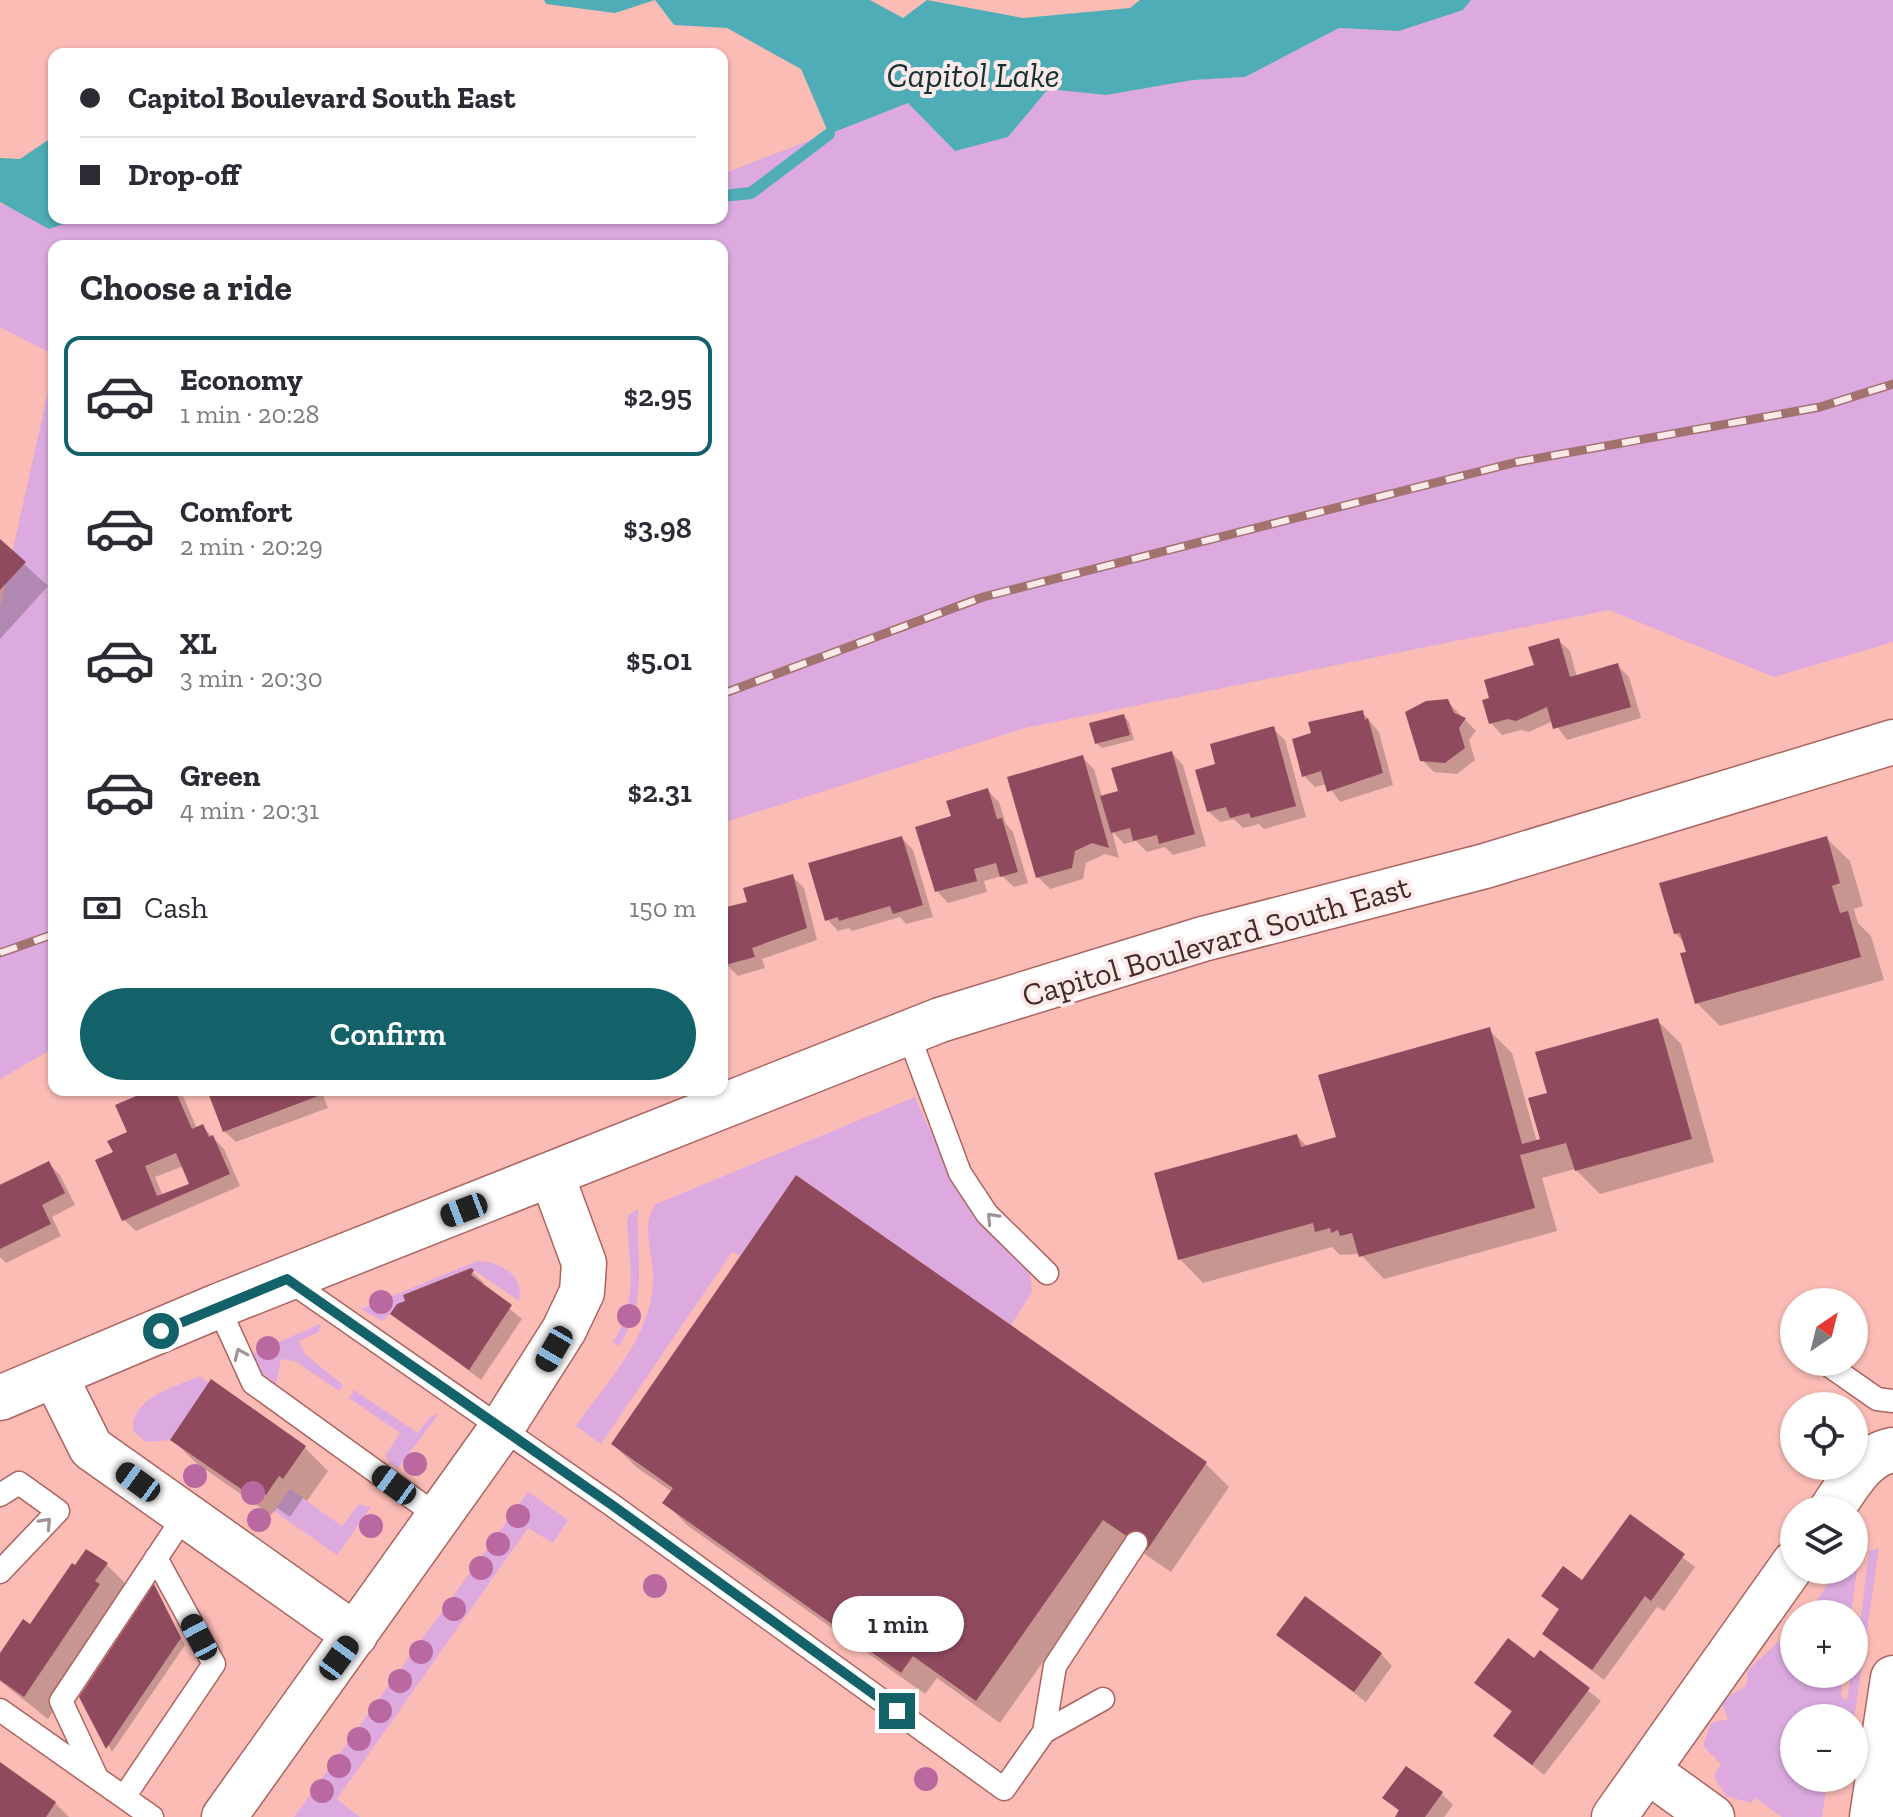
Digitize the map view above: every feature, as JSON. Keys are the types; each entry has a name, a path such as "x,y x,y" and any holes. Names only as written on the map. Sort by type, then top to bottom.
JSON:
{"main road":[{"name":"Capitol Boulevard South East","path":"287,1279 908,1033 1203,939 1485,866 1893,742"},
{"path":"224,1817 501,1429 543,1367 582,1292 584,1263 580,1242 552,1176"},
{"path":"0,1398 287,1279"},
{"path":"55,1376 91,1448 355,1635"},
{"path":"1841,1496 1857,1473 1878,1453 1893,1450"},
{"path":"1614,1817 1780,1583"},
{"path":"1872,1817 1893,1678"},
{"path":"1648,1771 1712,1817"}],"lane":[{"path":"908,1033 960,1173 987,1214 1047,1273"},
{"path":"287,1279 1004,1789 1044,1732 1055,1666 1136,1543"},
{"path":"218,1306 253,1383 439,1517"},
{"path":"1844,1376 1877,1399 1893,1401"},
{"path":"0,1495 19,1483 58,1511 0,1572"},
{"path":"0,1509 30,1491"},
{"path":"97,1778 61,1701 185,1515"},
{"path":"0,1562 22,1549"},
{"path":"0,1710 97,1778 134,1809 214,1664 156,1558"},
{"path":"1044,1732 1103,1699"}],"shaded area":[{"path":"1471,0 1893,0 1893,642 1774,677 1609,610 1025,728 728,821 728,240 48,240 48,352 0,327 0,204 48,216 48,224 728,224 728,172 908,103 1008,137 1048,89 1106,95 1193,80 1245,77 1339,28 1399,31 1463,10"},
{"path":"48,392 48,1051 0,1079 0,607"},
{"path":"915,1097 946,1165 976,1216 1030,1273 1032,1292 1011,1325 796,1175 740,1256 732,1252 601,1444 576,1426 625,1359 644,1323 653,1284 649,1222 656,1204"},
{"path":"638,1209 638,1296 619,1346 613,1342 626,1313 630,1284 627,1223 629,1214"},
{"path":"477,1261 508,1271 518,1284 519,1301 471,1268 403,1295 405,1301 382,1321 361,1309"},
{"path":"320,1324 319,1332 299,1341 305,1354 343,1385 339,1391 295,1361 281,1359 276,1384 260,1372 251,1354"},
{"path":"199,1376 209,1383 170,1440 146,1442 133,1431 134,1420 146,1402"},
{"path":"354,1390 418,1433 430,1417 439,1414 397,1469 385,1456 400,1433 349,1398"},
{"path":"290,1489 342,1526 359,1504 371,1507 337,1555 274,1511"},
{"path":"528,1492 568,1520 553,1543 528,1528 337,1799 360,1817 294,1817"},
{"path":"1879,1548 1868,1624 1868,1600 1863,1600 1865,1584 1868,1584 1869,1551"},
{"path":"1828,1584 1855,1584 1853,1600 1817,1600"},
{"path":"1779,1641 1780,1688 1842,1688 1841,1696 1847,1701 1849,1688 1859,1688 1856,1704 1780,1704 1780,1792 1826,1792 1822,1817 1782,1817 1756,1798 1751,1803 1726,1796 1714,1776 1721,1764 1703,1746 1711,1723 1728,1719 1721,1701 1746,1686 1748,1670"}],"water":[{"path":"544,0 655,0 615,13 546,4"},
{"name":"Capitol Lake","path":"655,0 870,0 903,18 927,0 1023,18 1130,8 1140,0 1471,0 1463,10 1399,31 1339,28 1245,77 1193,80 1106,95 1048,89 1008,137 955,151 908,103 829,134 801,69 727,28 674,25"},
{"path":"48,140 48,224 64,224 49,229 0,202 0,158 20,159"}],"building":[{"path":"0,539 26,562 0,590"},
{"path":"1559,638 1570,677 1618,663 1631,707 1553,729 1547,707 1516,721 1508,719 1489,724 1482,700 1489,698 1484,680 1534,665 1528,647"},
{"path":"1448,699 1454,713 1466,718 1459,728 1465,748 1445,763 1420,761 1405,712 1426,701"},
{"path":"1363,710 1383,773 1327,792 1321,771 1302,777 1292,739 1311,733 1308,722"},
{"path":"1124,714 1130,735 1095,744 1089,723"},
{"path":"1274,726 1296,806 1251,818 1249,813 1230,818 1226,807 1207,812 1195,770 1215,764 1210,744"},
{"path":"1172,751 1195,834 1159,844 1157,835 1133,841 1130,828 1111,833 1100,796 1118,791 1111,768"},
{"path":"1083,755 1109,848 1092,843 1075,851 1072,868 1036,878 1007,777"},
{"path":"988,788 997,819 1002,818 1018,872 1000,877 996,863 974,869 977,881 935,892 915,827 951,816 946,801"},
{"path":"902,836 923,905 893,914 890,906 839,921 838,917 825,921 808,863"},
{"path":"1827,836 1840,883 1832,886 1840,913 1848,911 1861,957 1695,1004 1680,953 1686,952 1680,933 1674,934 1659,883"},
{"path":"793,874 807,928 752,948 755,957 728,964 728,907 747,902 743,888"},
{"path":"1658,1018 1692,1139 1575,1171 1566,1143 1520,1155 1535,1208 1359,1257 1352,1233 1340,1236 1338,1230 1331,1233 1330,1228 1315,1232 1313,1223 1178,1260 1154,1173 1297,1134 1301,1147 1336,1137 1318,1075 1490,1027 1522,1144 1540,1139 1528,1098 1547,1093 1535,1052"},
{"path":"136,1096 178,1096 192,1129 203,1124 209,1137 213,1135 230,1174 122,1221 95,1160 113,1152 107,1141 127,1132 115,1105","holes":["176,1153 189,1184 157,1196 145,1166"]},
{"path":"209,1096 318,1096 223,1132"},
{"path":"49,1161 65,1193 42,1205 51,1224 0,1249 0,1185"},
{"path":"796,1175 1207,1462 1147,1550 1103,1520 976,1701 913,1656 901,1673 662,1503 673,1488 611,1444"},
{"path":"471,1268 474,1270 471,1275 512,1305 469,1370 390,1314 397,1304 405,1301 403,1295"},
{"path":"211,1379 306,1446 283,1479 279,1476 266,1495 252,1486 247,1493 170,1440"},
{"path":"1630,1514 1685,1554 1651,1601 1645,1596 1592,1670 1542,1634 1559,1609 1541,1596 1563,1566 1582,1580"},
{"path":"86,1549 108,1563 95,1581 100,1584 24,1697 0,1680 0,1653 23,1619 30,1624 72,1563 75,1565"},
{"path":"154,1584 181,1638 106,1749 79,1697"},
{"path":"1305,1596 1382,1653 1354,1692 1276,1635"},
{"path":"1508,1638 1534,1658 1540,1650 1590,1688 1532,1765 1493,1736 1512,1711 1474,1683"},
{"path":"0,1762 56,1802 46,1817 0,1817"},
{"path":"1406,1766 1443,1792 1425,1817 1395,1817 1399,1810 1382,1798"}],"waterway":[{"path":"728,195 751,193 829,134"}],"railway":[{"path":"728,692 983,597 1517,462 1820,407 1893,384"},
{"path":"0,953 48,936"}],"route":[{"path":"161,1331 287,1279 612,1505 897,1711"}]}
